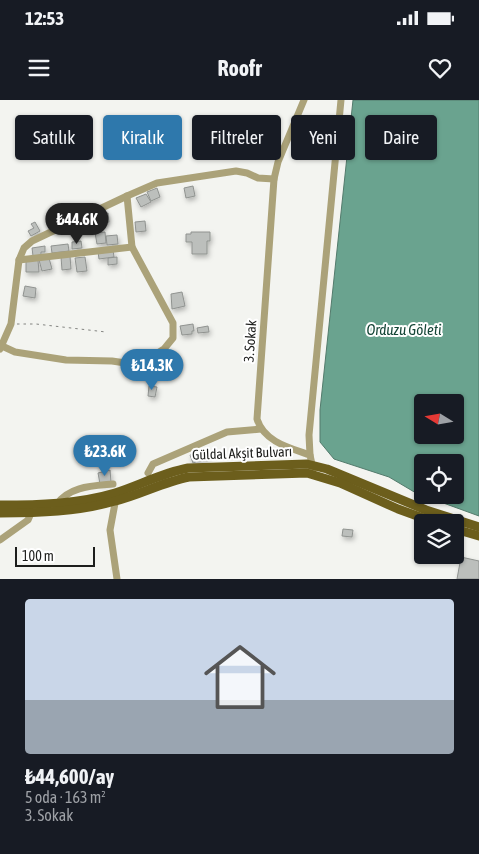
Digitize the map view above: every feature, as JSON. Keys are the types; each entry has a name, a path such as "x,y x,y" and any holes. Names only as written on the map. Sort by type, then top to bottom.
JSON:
{"main road":[{"name":"Güldal Akşit Bulvarı","path":"312,465 340,483 414,515"},
{"name":"Güldal Akşit Bulvarı","path":"0,513 68,510 174,471 188,468 312,465 328,469 426,510 479,527"},
{"name":"Güldal Akşit Bulvarı","path":"0,505 57,504 115,493"},
{"path":"464,532 479,536"}],"street":[{"name":"3. Sokak","path":"260,429 258,419 274,179 278,162 304,100"},
{"path":"312,465 309,435 341,100"},
{"path":"127,196 132,247 173,323 173,338 164,349 139,365 112,361 66,360 15,352 1,347 11,324 19,260 24,248 32,241 127,196 157,183 230,172 241,172 258,178 274,179"},
{"path":"19,260 132,247"},
{"path":"148,473 153,464 227,432 260,429 279,444 312,465"},
{"path":"115,493 110,530 117,579"},
{"path":"0,540 28,520 31,513"}],"path":[{"path":"11,324 36,324 106,332"}],"water":[{"name":"Orduzu Göleti","path":"353,100 479,100 479,516 446,504 464,504 464,454 414,454 414,492 389,477 334,459 320,442 320,410 347,160 355,160 355,115 351,115"}],"building":[{"path":"193,186 195,196 186,198 184,188"},
{"path":"157,188 160,197 151,201 147,192"},
{"path":"146,194 151,202 141,207 136,198"},
{"path":"108,213 109,222 101,224 100,214"},
{"path":"98,215 100,226 93,228 91,216"},
{"path":"90,219 93,231 84,233 81,222"},
{"path":"145,221 146,231 136,232 135,222"},
{"path":"35,222 40,231 31,236 28,231 34,228 31,224"},
{"path":"105,232 106,243 97,244 95,233"},
{"path":"191,232 210,232 210,241 207,241 207,254 192,254 192,242 186,242 186,234 191,234"},
{"path":"117,235 118,244 107,245 106,236"},
{"path":"81,241 82,248 72,249 72,242"},
{"path":"68,244 69,251 52,253 51,246"},
{"path":"45,246 45,252 41,252 41,255 33,256 32,248"},
{"path":"113,250 114,257 99,259 98,252"},
{"path":"70,256 71,269 62,270 61,257"},
{"path":"85,257 87,271 77,272 75,258"},
{"path":"117,257 117,264 108,265 108,258"},
{"path":"49,258 52,269 42,271 39,260"},
{"path":"26,260 38,260 39,272 26,272"},
{"path":"25,286 36,288 35,298 23,296"},
{"path":"182,292 185,306 172,309 171,294"},
{"path":"193,324 194,331 192,331 192,334 182,335 180,326"},
{"path":"208,326 209,332 198,333 197,328"},
{"path":"149,386 157,387 155,397 148,396"},
{"path":"207,452 209,457 193,463 190,455 196,453 197,456"},
{"path":"110,470 111,482 100,484 98,473"},
{"path":"343,529 353,530 352,537 342,536"},
{"path":"464,558 479,561 479,579 457,579 460,564 464,564"}]}
